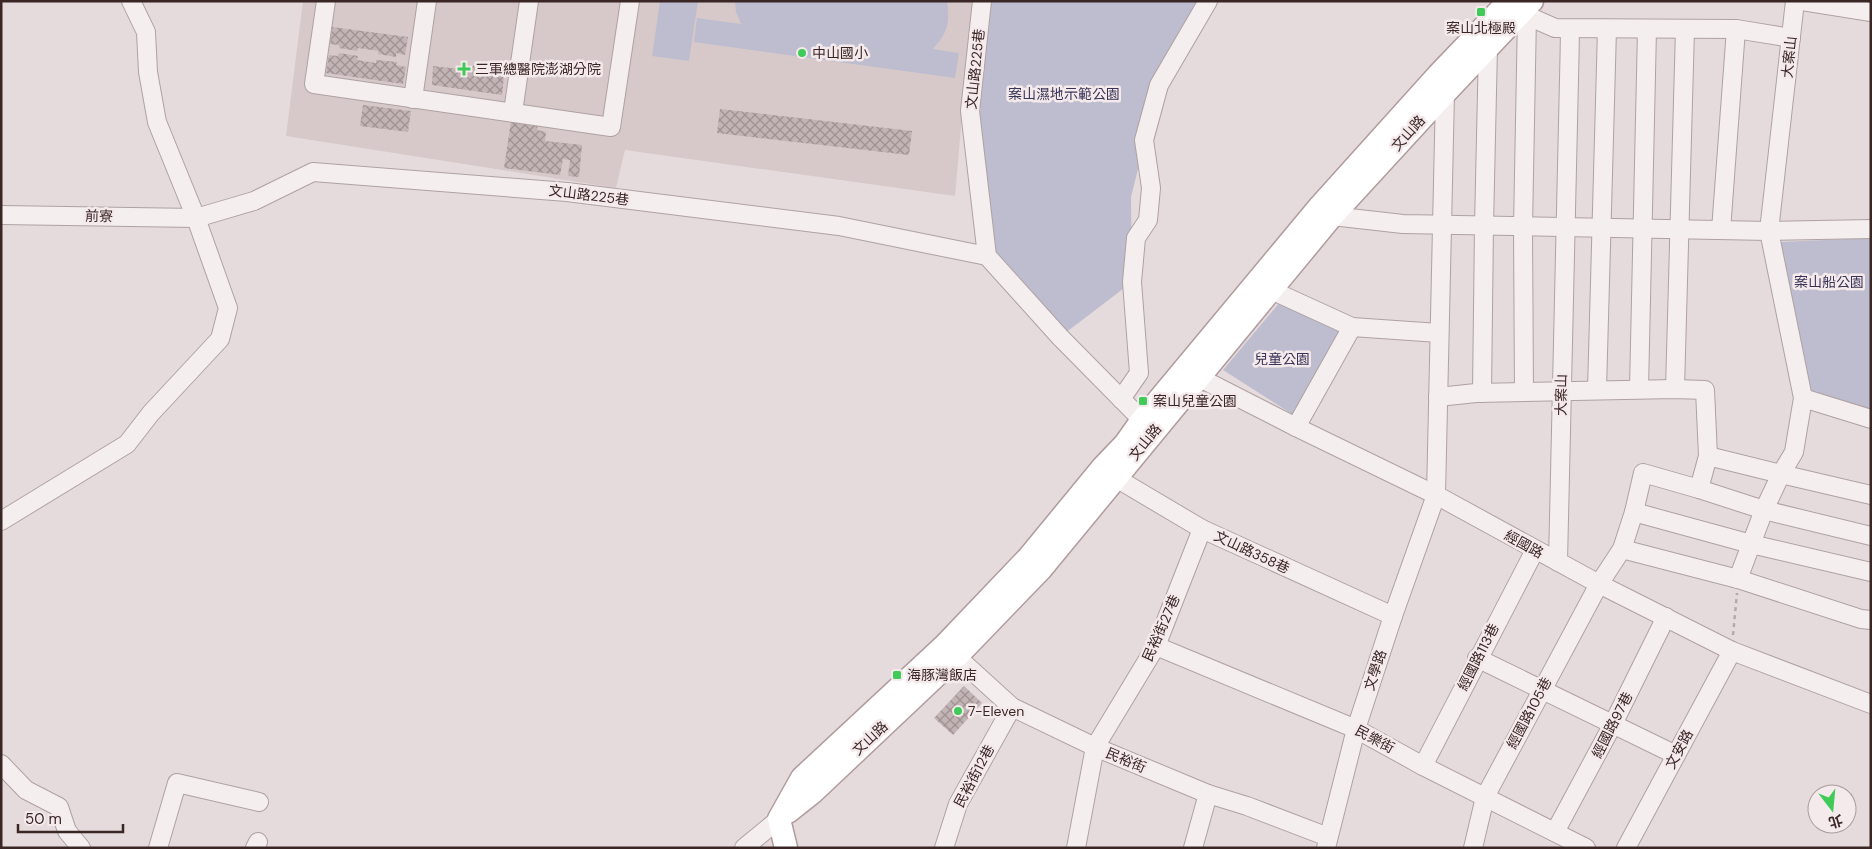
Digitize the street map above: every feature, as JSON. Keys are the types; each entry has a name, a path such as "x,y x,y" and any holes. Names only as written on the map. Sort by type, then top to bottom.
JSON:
{"main road":[{"name":"文山路","path":"950,651 1103,467 1125,444 1142,420 1192,372 1271,290 1326,211 1445,93 1488,47 1517,6"},
{"name":"文山路","path":"779,819 812,793 950,651 1041,569 1116,478 1192,372 1438,75 1517,6"},
{"path":"779,819 786,848"}],"street":[{"path":"1,521 127,444 151,412 220,339 228,308 196,218 157,122 148,72 146,32 131,1"},
{"path":"326,1 314,84 611,127 630,1"},
{"path":"413,98 427,1"},
{"path":"513,112 529,1"},
{"name":"文山路225巷","path":"196,218 254,200 313,172 566,192 839,226 987,256 970,111 982,1"},
{"path":"1121,399 1139,373 1132,282 1136,238 1148,220 1151,188 1144,140 1159,85 1208,1"},
{"name":"大案山","path":"1795,1 1769,231 1803,398"},
{"path":"1802,1 1871,12"},
{"path":"1517,6 1555,28 1736,29 1791,38"},
{"path":"1517,6 1523,227 1524,392"},
{"name":"大案山","path":"1558,562 1560,391 1570,29"},
{"path":"1597,390 1607,29"},
{"path":"1639,389 1647,29"},
{"path":"1675,389 1685,29"},
{"path":"1721,230 1736,29"},
{"path":"1482,393 1488,47"},
{"path":"1436,495 1445,93"},
{"path":"1326,211 1403,224 1769,231 1871,230"},
{"name":"前寮","path":"1,215 196,218"},
{"path":"987,256 1060,337 1142,420"},
{"path":"1271,290 1352,327 1439,334"},
{"path":"1296,428 1352,327"},
{"name":"經國路","path":"1192,372 1296,428 1436,495 1534,550 1732,651 1871,704"},
{"path":"1438,397 1482,393 1639,389 1705,390 1708,456 1699,489 1764,510 1871,536"},
{"path":"1738,579 1764,510 1794,452 1803,398 1871,419"},
{"path":"1708,456 1871,495"},
{"name":"經國路105巷","path":"1473,848 1485,797 1599,584 1622,549 1634,512 1643,473 1699,489"},
{"name":"文山路358巷","path":"1116,478 1202,529 1393,616"},
{"name":"文學路","path":"1327,843 1356,729 1393,616 1436,495"},
{"path":"1634,512 1752,544 1871,572"},
{"name":"民裕街27巷","path":"1095,747 1156,646 1202,529"},
{"path":"1622,549 1738,579 1861,619 1871,620"},
{"name":"經國路113巷","path":"1423,766 1534,550"},
{"name":"經國路97巷","path":"1555,832 1613,724 1666,617"},
{"name":"民樂街","path":"1156,646 1356,729 1423,766 1586,848"},
{"name":"民裕街","path":"950,651 1012,707 1095,747 1208,794 1247,806 1327,843"},
{"name":"文安路","path":"1626,848 1732,651"},
{"path":"1477,658 1676,755"},
{"name":"民裕街12巷","path":"944,848 958,804 1012,707"},
{"path":"1076,848 1095,747"},
{"path":"1,764 26,790 59,807 68,831 81,848"},
{"path":"158,848 177,783 259,802"},
{"path":"1194,848 1208,794"},
{"path":"744,848 779,819"},
{"path":"762,848 779,819"}],"path":[{"path":"1732,651 1738,579"}],"shaded area":[{"path":"303,1 976,1 963,105 955,196 625,150 616,188 286,136"}],"green space":[{"path":"660,1 698,1 689,61 652,56"},
{"path":"735,1 947,1 947,27 942,38 933,49 959,53 955,78 694,42 697,18 741,24 736,12"},
{"name":"案山濕地示範公園","path":"982,1 1202,1 1159,85 1131,197 1132,282 1060,337 987,256 970,111"},
{"name":"案山船公園","path":"1871,238 1871,410 1810,393 1778,242"},
{"name":"兒童公園","path":"1280,302 1342,329 1295,416 1223,370"}],"building":[{"path":"332,27 408,37 405,55 396,53 396,57 378,54 379,51 358,48 357,51 339,48 339,45 330,44"},
{"path":"339,53 358,56 357,60 376,63 376,60 397,62 396,65 406,67 403,84 326,73 329,55 338,56"},
{"path":"460,64 486,67 485,73 504,77 502,95 432,85 433,66 459,69"},
{"path":"363,105 411,111 408,132 360,126"},
{"path":"720,109 912,131 909,155 717,133"},
{"path":"511,121 538,124 537,130 546,132 545,141 582,145 579,177 568,176 570,160 563,159 560,175 504,168"},
{"name":"7-Eleven","path":"964,686 982,703 953,735 934,718"}],"place":[{"name":"案山北極殿","path":"1481,12"},
{"name":"中山國小","path":"802,53"},
{"name":"三軍總醫院澎湖分院","path":"464,69"},
{"name":"案山兒童公園","path":"1143,401"},
{"name":"海豚灣飯店","path":"897,675"},
{"name":"7-Eleven","path":"958,711"}]}
